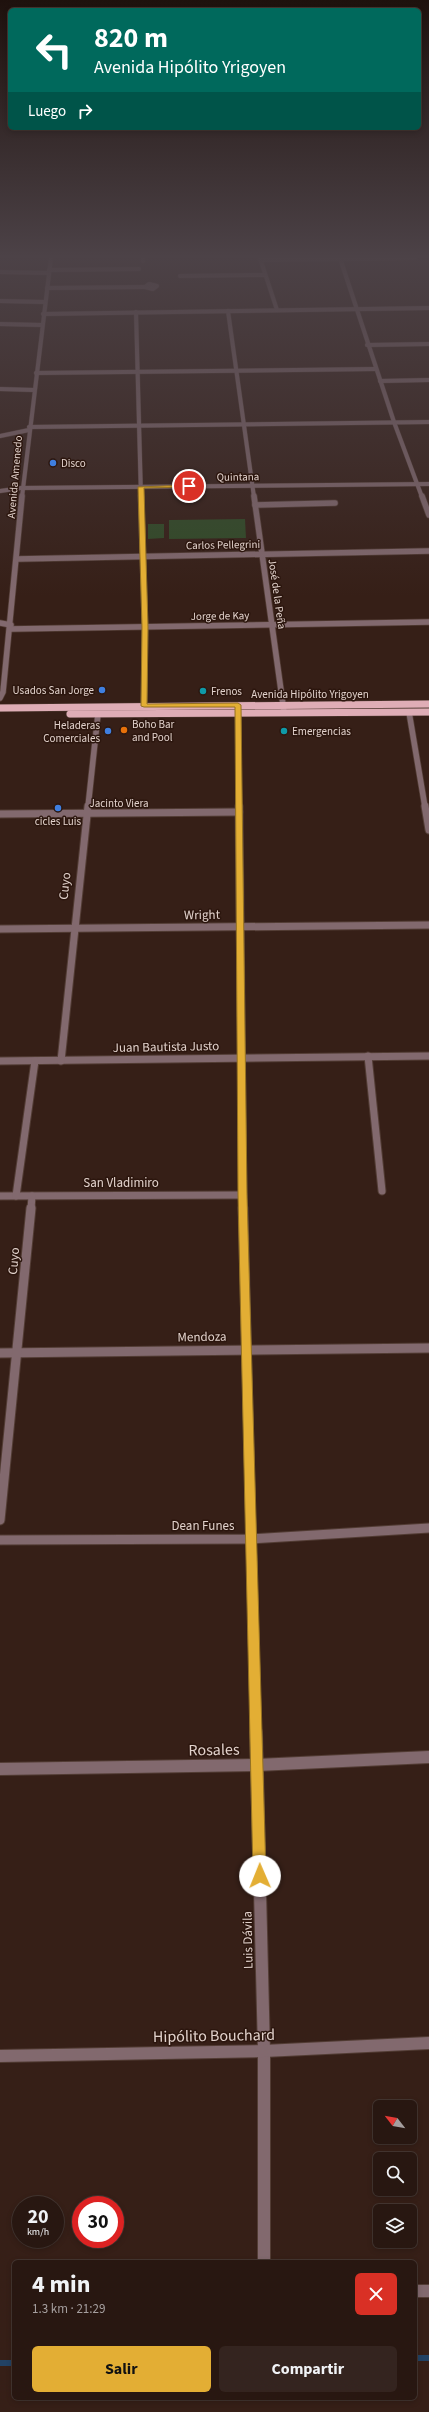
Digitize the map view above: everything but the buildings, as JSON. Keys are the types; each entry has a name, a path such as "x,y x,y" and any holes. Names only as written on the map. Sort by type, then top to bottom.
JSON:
{"main road":[{"name":"Avenida Hipólito Yrigoyen","path":"283,709 429,704"},
{"name":"Avenida Hipólito Yrigoyen","path":"0,708 144,706 429,712"},
{"name":"Avenida Hipólito Yrigoyen","path":"0,714 98,714 238,709"}],"street":[{"path":"138,371 138,426 144,557 144,706"},
{"path":"36,373 181,371"},
{"name":"José de la Peña","path":"236,371 283,709"},
{"path":"377,371 429,515"},
{"name":"Avenida Amenedo","path":"0,698 3,692 11,627 29,429 36,373"},
{"path":"380,381 429,380"},
{"path":"0,389 34,390"},
{"path":"0,436 29,429 429,422"},
{"name":"Quintana","path":"0,491 24,488 429,484"},
{"path":"255,505 335,503"},
{"name":"Carlos Pellegrini","path":"17,559 429,551"},
{"name":"Jorge de Kay","path":"0,623 11,627 145,627 429,622"},
{"name":"Luis Dávila","path":"238,709 243,1058 243,1195 250,1539 264,2051 264,2260"},
{"path":"409,712 429,830"},
{"name":"Cuyo","path":"61,1060 86,813 98,714"},
{"name":"Jacinto Viera","path":"0,814 239,812"},
{"name":"Wright","path":"0,929 429,925"},
{"path":"368,1056 382,1191"},
{"name":"Juan Bautista Justo","path":"0,1061 429,1056"},
{"path":"16,1196 35,1061"},
{"name":"San Vladimiro","path":"0,1196 243,1195"},
{"name":"Cuyo","path":"0,1520 18,1353 32,1196"},
{"name":"Mendoza","path":"0,1353 429,1348"},
{"name":"Dean Funes","path":"0,1540 250,1539 429,1528"},
{"name":"Rosales","path":"0,1769 257,1765 429,1757"},
{"name":"Hipólito Bouchard","path":"0,2056 264,2051 429,2043"},
{"path":"417,2291 429,2291"}],"green space":[{"path":"245,519 246,538 169,539 169,520"},
{"path":"148,524 164,524 164,538 148,539"}],"waterway":[{"path":"417,2358 429,2358"},
{"path":"0,2363 12,2363"}],"place":[{"name":"Disco","path":"53,463"},
{"name":"Usados San Jorge","path":"102,690"},
{"name":"Frenos","path":"203,691"},
{"name":"Boho Bar and Pool","path":"124,730"},
{"name":"Heladeras Comerciales","path":"108,731"},
{"name":"Emergencias","path":"284,731"},
{"name":"cicles Luis","path":"58,808"}],"route":[{"path":"189,486 141,487 145,627 144,706 238,705 243,1058 243,1195 250,1539 260,1876"}]}
